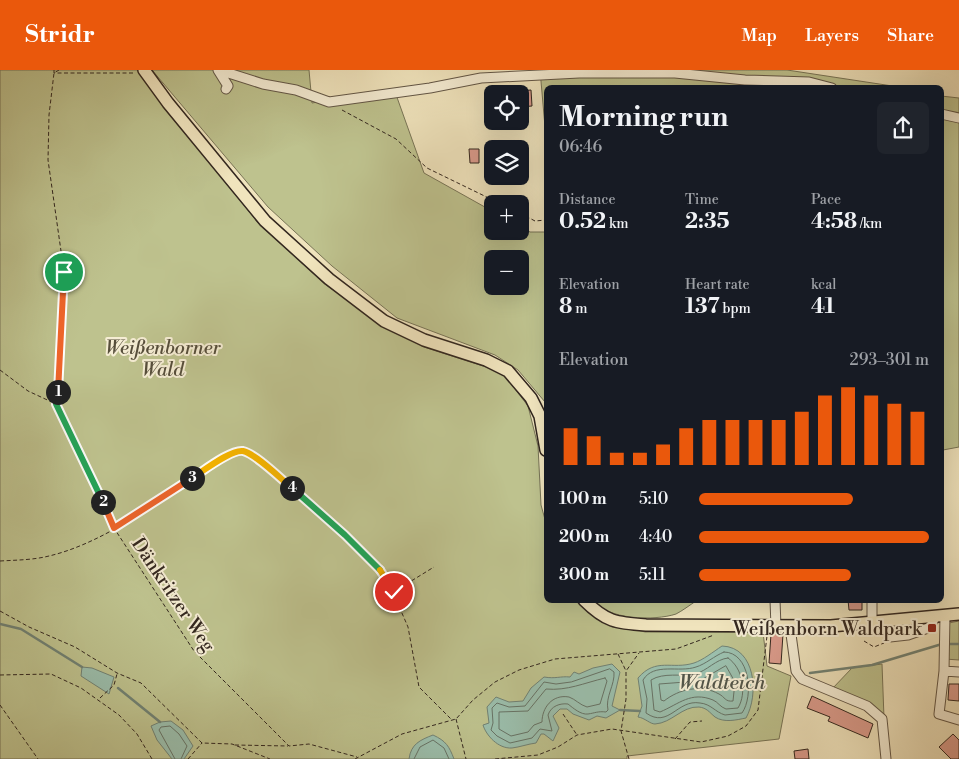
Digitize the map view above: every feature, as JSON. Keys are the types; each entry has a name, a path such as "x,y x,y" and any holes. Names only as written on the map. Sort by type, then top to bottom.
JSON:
{"main road":[{"path":"145,72 168,103 265,221 329,279 384,321 424,340 486,360 508,371 531,398 540,416 544,439"},
{"path":"587,603 598,614 619,623 790,627 872,623 959,614"}],"street":[{"path":"219,70 228,86 226,89"},
{"path":"219,70 263,84 296,90 329,102 430,88 481,78 579,73 675,73 745,80 809,82 820,85"},
{"path":"944,115 959,118"},
{"path":"772,627 775,603"},
{"path":"872,603 872,623"},
{"path":"940,616 944,636 944,671 939,714 959,720"},
{"path":"886,621 890,637 899,637 931,628 940,616"},
{"path":"790,627 796,671 802,678 867,706 882,719 886,759"},
{"path":"944,671 959,672"}],"path":[{"path":"54,71 59,70"},
{"path":"54,71 145,72"},
{"path":"0,370 28,391 56,404 62,346 64,272 48,160 49,115 54,71"},
{"path":"329,102 396,139 427,168 484,196"},
{"path":"529,217 535,220 544,220"},
{"name":"Dänkritzer Weg","path":"56,404 114,528 194,651 289,746"},
{"path":"0,561 30,560 52,556 114,528 215,464 241,451 251,455 316,508 373,561 394,592 408,628 419,687 452,720"},
{"path":"394,592 434,567"},
{"path":"0,611 29,627 75,647 117,673 141,683 202,743 289,746 309,744 356,758 402,734 456,719 473,700 496,682 519,670 555,659 676,649 720,633"},
{"path":"495,759 538,755 558,747 577,736 612,729 674,740 701,742 728,736 746,726 758,710 772,627"},
{"path":"864,641 874,647 899,637"},
{"path":"626,671 640,652"},
{"path":"618,654 626,671 626,699 621,732 629,759"},
{"path":"99,699 114,685 117,673"},
{"path":"0,675 51,674 81,688 119,715 137,734 152,759"},
{"path":"0,705 38,759"},
{"path":"563,714 577,736"},
{"path":"456,719 466,759"},
{"path":"674,740 690,722 702,721"},
{"path":"188,759 202,743"},
{"path":"232,744 270,759"}],"green space":[{"name":"Weißenborner Wald","path":"0,70 138,70 258,223 326,285 383,324 424,347 502,372 528,406 538,446 541,505 544,516 544,603 583,603 599,620 645,632 763,632 767,666 791,676 779,739 627,756 627,759 0,759"},
{"path":"152,70 309,70 312,103 394,89 424,173 484,207 484,240 529,240 529,231 544,232 544,401 518,370 495,355 397,318 332,266 268,207"},
{"path":"540,70 787,70 886,85 544,85 544,115"},
{"path":"944,96 959,98 959,447 944,450"},
{"path":"597,603 693,603 676,614 656,618 620,615 600,607"},
{"path":"959,621 959,660 945,659 949,623"},
{"path":"882,664 884,718 832,689 852,668"}],"water":[{"name":"Waldteich","path":"722,646 733,648 742,654 752,674 753,697 746,718 722,720 706,709 699,707 687,709 667,721 655,724 638,717 642,706 638,678 645,672 658,666 694,663"},
{"path":"612,664 620,672 612,706 620,710 606,718 597,716 589,720 573,714 567,709 560,709 553,716 559,728 553,741 544,734 541,734 536,743 512,748 497,744 483,725 489,723 487,707 496,697 509,702 523,701 531,688 544,677 570,677 574,672 579,674 593,668"},
{"path":"82,667 92,668 114,677 109,694 81,676"},
{"path":"171,721 183,730 193,746 184,759 172,759 157,740 151,726 160,722"},
{"path":"433,735 446,744 454,759 409,759 417,743"}],"building":[{"path":"529,90 531,90 532,106 529,106"},
{"path":"469,149 479,149 479,163 470,163"},
{"path":"848,603 862,603 862,610 849,610"},
{"path":"771,634 783,634 781,664 769,663"},
{"path":"949,684 959,684 959,701 948,700"},
{"path":"812,696 873,724 868,738 828,721 830,717 807,708"},
{"path":"953,734 959,740 959,759 951,759 939,747"},
{"path":"808,749 809,759 795,759 794,751"}],"waterway":[{"path":"0,624 21,629 82,667"},
{"path":"810,673 872,665 942,644"},
{"path":"947,644 959,644"},
{"path":"118,688 160,722"},
{"path":"620,710 640,711"}],"place":[{"name":"Weißenborn Waldpark","path":"932,628"}],"route":[{"path":"64,272 62,346 56,404 114,528 215,464 241,451 251,455 316,508 373,561 394,592"}]}
